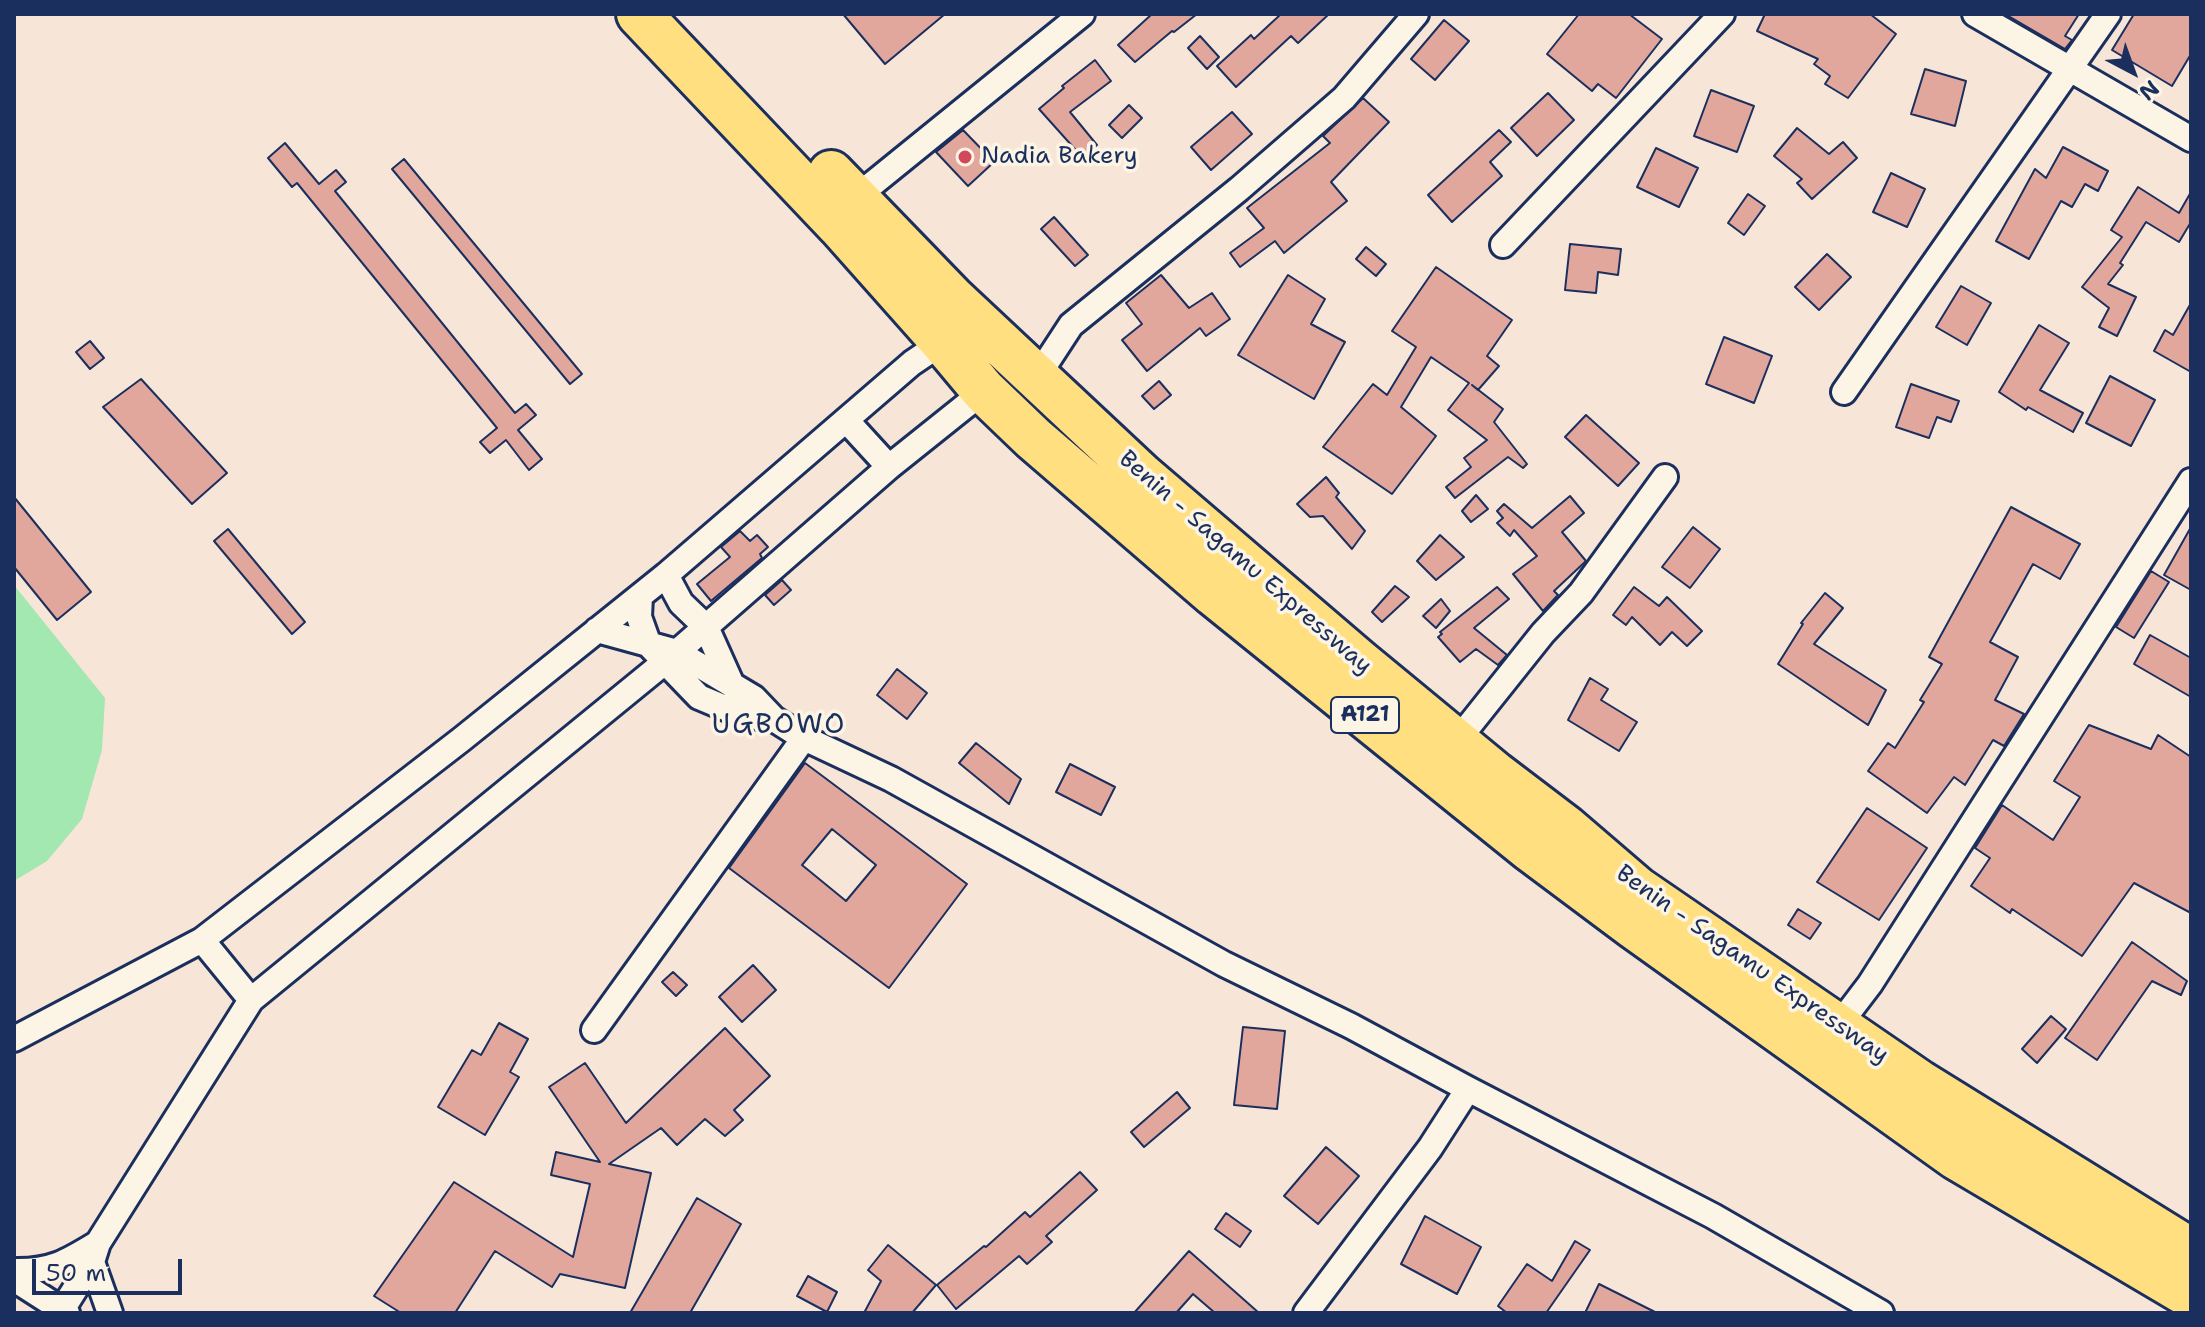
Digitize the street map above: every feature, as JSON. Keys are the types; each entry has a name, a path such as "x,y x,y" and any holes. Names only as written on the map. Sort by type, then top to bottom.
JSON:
{"highway":[{"name":"A121","path":"639,14 840,226 984,391 1033,438 1214,594 1530,849 1645,935 1910,1099 1956,1157 2191,1296"},
{"name":"Benin - Sagamu Expressway","path":"680,14 952,298 1142,476 1456,742 1566,828 1637,889 1838,1026 1910,1099 2191,1251"}],"street":[{"path":"855,198 1082,14"},
{"path":"1037,377 1071,325 1239,189 1344,98 1416,14"},
{"path":"1503,245 1722,14"},
{"path":"1975,14 2191,139"},
{"path":"1844,392 2108,14"},
{"path":"19,1034 202,940 462,739 640,596 912,363 943,342"},
{"path":"14,1279 64,1312 95,1252 251,1000 659,659 706,627 889,467 984,391"},
{"path":"846,420 889,467"},
{"path":"1456,742 1543,633 1581,593 1665,477"},
{"path":"1838,1026 1870,984 2191,481"},
{"path":"666,575 681,603 706,627 732,685"},
{"path":"640,596 639,617 659,659 699,697 742,715 774,719"},
{"path":"597,630 659,659 732,685 754,698 774,719 804,738 891,779 1224,964 1351,1026 1713,1216 1881,1313"},
{"path":"594,1030 804,738"},
{"path":"202,940 251,1000"},
{"path":"1306,1313 1430,1148 1468,1089"},
{"path":"14,1271 39,1271 95,1252"},
{"path":"95,1252 110,1313"}],"green space":[{"path":"14,585 105,698 102,750 82,819 47,861 14,881"}],"building":[{"path":"843,14 945,14 885,64"},
{"path":"1152,14 1197,14 1135,62 1118,45"},
{"path":"1281,14 1329,14 1298,43 1291,36 1236,87 1217,66 1251,35 1254,39"},
{"path":"1579,14 1629,14 1662,39 1616,98 1598,84 1592,91 1547,54"},
{"path":"1765,14 1870,14 1896,34 1848,98 1825,84 1830,76 1814,64 1818,59 1757,31"},
{"path":"2005,14 2079,14 2065,36 2072,40 2065,49"},
{"path":"2134,14 2191,14 2191,54 2172,86 2112,50"},
{"path":"1444,20 1469,41 1435,80 1411,59"},
{"path":"1200,36 1219,57 1207,69 1188,48"},
{"path":"1095,60 1111,81 1070,112 1097,145 1082,157 1039,109"},
{"path":"1925,69 1966,81 1955,126 1911,114"},
{"path":"1711,90 1754,106 1737,152 1694,136"},
{"path":"1548,93 1574,120 1537,156 1511,128"},
{"path":"1363,98 1389,122 1331,182 1347,201 1284,253 1275,241 1240,267 1230,253 1264,228 1247,208 1330,143 1323,136"},
{"path":"1129,105 1142,118 1122,138 1109,125"},
{"path":"1232,112 1252,134 1211,170 1191,147"},
{"path":"1797,128 1829,154 1843,142 1857,158 1812,199 1797,183 1802,179 1774,156"},
{"name":"Nadia Bakery","path":"963,130 994,162 968,186 936,152"},
{"path":"1499,130 1511,142 1490,162 1502,176 1452,222 1428,195"},
{"path":"285,143 319,184 336,170 346,182 335,191 515,413 526,404 536,415 518,430 542,459 529,470 506,440 490,453 480,442 497,428 297,183 292,187 268,158"},
{"path":"2063,147 2108,171 2098,191 2085,184 2072,207 2061,201 2029,259 1996,241 2035,169 2046,178"},
{"path":"1656,148 1698,168 1679,207 1637,187"},
{"path":"404,159 582,374 570,384 392,169"},
{"path":"1891,173 1925,189 1907,227 1873,212"},
{"path":"2138,187 2179,213 2191,192 2191,222 2179,242 2146,222 2120,263 2123,265 2108,284 2136,297 2117,336 2099,327 2109,308 2082,287 2122,237 2111,230"},
{"path":"1748,194 1765,206 1744,235 1728,223"},
{"path":"1054,217 1088,255 1075,266 1041,229"},
{"path":"1570,244 1621,249 1618,275 1598,272 1596,293 1565,290"},
{"path":"1366,247 1386,264 1376,276 1356,259"},
{"path":"1827,254 1851,277 1819,310 1795,287"},
{"path":"1436,267 1512,320 1487,356 1499,366 1478,390 1503,409 1494,422 1527,464 1523,468 1508,457 1455,498 1446,487 1471,467 1464,458 1487,440 1448,410 1469,383 1431,357 1401,407 1436,436 1392,494 1323,447 1373,384 1387,395 1416,347 1392,331"},
{"path":"1161,275 1189,308 1212,293 1230,319 1206,336 1200,328 1147,371 1122,340 1142,324 1126,303"},
{"path":"1288,275 1325,299 1311,324 1345,342 1314,399 1238,355"},
{"path":"1961,286 1991,303 1967,345 1936,327"},
{"path":"2191,303 2191,372 2154,351 2165,330 2173,335"},
{"path":"2039,325 2069,343 2040,390 2083,413 2073,432 2028,407 2026,410 1999,392"},
{"path":"1724,337 1772,356 1754,403 1706,384"},
{"path":"90,341 104,358 90,369 76,352"},
{"path":"2110,376 2155,400 2131,446 2086,423"},
{"path":"141,379 227,473 192,504 103,407"},
{"path":"1159,381 1171,395 1154,409 1142,396"},
{"path":"1911,384 1959,401 1951,422 1937,417 1929,438 1896,427"},
{"path":"1586,415 1639,463 1618,486 1565,437"},
{"path":"1326,477 1339,493 1336,497 1365,531 1352,549 1323,516 1310,517 1297,504"},
{"path":"1476,495 1488,509 1471,522 1462,511"},
{"path":"1570,496 1584,513 1562,532 1586,561 1554,591 1558,595 1543,611 1513,574 1537,556 1514,530 1510,536 1497,523 1503,518 1497,511 1504,504 1532,528"},
{"path":"14,497 91,592 57,620 14,567"},
{"path":"2011,507 2080,544 2060,579 2033,564 1990,642 2018,657 1995,700 2024,714 2004,746 1993,740 1965,785 1954,777 1927,813 1868,771 1888,743 1895,748 1924,702 1920,700 1942,664 1929,657"},
{"path":"1693,527 1720,549 1690,588 1662,567"},
{"path":"2191,527 2191,590 2164,575"},
{"path":"228,529 305,622 292,634 214,541"},
{"path":"740,531 750,541 757,535 768,547 760,554 762,558 711,601 697,584 730,557 721,547"},
{"path":"1440,535 1464,557 1436,580 1417,561"},
{"path":"2151,571 2169,582 2134,638 2116,627"},
{"path":"782,580 791,590 774,605 765,595"},
{"path":"1395,586 1409,597 1382,622 1372,612"},
{"path":"1497,587 1509,599 1474,628 1507,655 1498,665 1476,649 1460,662 1438,637 1442,634 1440,632"},
{"path":"1634,587 1659,606 1667,597 1702,631 1687,646 1672,632 1660,645 1632,617 1626,625 1613,615"},
{"path":"1825,593 1843,608 1814,644 1886,690 1868,725 1778,664 1801,623"},
{"path":"1441,599 1450,611 1436,628 1423,616"},
{"path":"2150,635 2191,658 2191,697 2134,664"},
{"path":"897,669 927,693 907,719 877,695"},
{"path":"1590,678 1608,689 1601,700 1637,722 1619,751 1568,720"},
{"path":"2089,725 2151,749 2158,735 2191,757 2191,913 2134,883 2082,956 2012,909 2010,913 1971,886 1990,858 1975,848 2002,805 2053,840 2080,797 2054,781"},
{"path":"976,743 1021,779 1009,804 959,763"},
{"path":"805,763 967,884 889,988 729,868","holes":["832,829 876,865 846,901 802,865"]},
{"path":"1070,764 1115,787 1101,815 1056,792"},
{"path":"1867,808 1927,848 1879,920 1817,882"},
{"path":"1798,909 1821,923 1810,939 1788,925"},
{"path":"2132,942 2187,981 2181,995 2152,981 2097,1060 2065,1038"},
{"path":"753,965 776,990 742,1022 719,997"},
{"path":"673,972 687,985 676,996 662,982"},
{"path":"2051,1016 2066,1029 2037,1063 2022,1049"},
{"path":"499,1023 528,1039 510,1072 519,1077 485,1135 438,1107 472,1050 481,1055"},
{"path":"1243,1027 1285,1031 1277,1109 1234,1105"},
{"path":"725,1028 770,1076 734,1110 743,1120 725,1136 705,1119 677,1145 661,1128 609,1164 651,1173 625,1288 560,1274 552,1287 495,1251 455,1313 401,1313 374,1296 454,1182 573,1257 590,1184 551,1175 556,1152 600,1162 549,1087 585,1063 626,1123"},
{"path":"1177,1092 1190,1108 1144,1147 1131,1132"},
{"path":"1326,1147 1359,1176 1318,1224 1284,1196"},
{"path":"1080,1172 1097,1190 1046,1236 1052,1242 1027,1264 1019,1256 956,1309 937,1285 1025,1212 1030,1217"},
{"path":"697,1198 741,1224 690,1313 630,1313"},
{"path":"1226,1213 1251,1231 1240,1247 1215,1229"},
{"path":"1425,1216 1481,1247 1457,1294 1401,1264"},
{"path":"1575,1241 1590,1250 1546,1313 1507,1313 1498,1306 1527,1264 1552,1281"},
{"path":"888,1245 936,1285 912,1313 864,1313 881,1281 868,1270"},
{"path":"1189,1251 1259,1313 1215,1313 1193,1294 1176,1313 1134,1313"},
{"path":"808,1276 837,1292 827,1312 797,1296"},
{"path":"1599,1284 1657,1313 1585,1313"}],"place":[{"name":"Nadia Bakery","path":"965,157"}],"district":[{"name":"UGBOWO","path":"779,726"}]}
